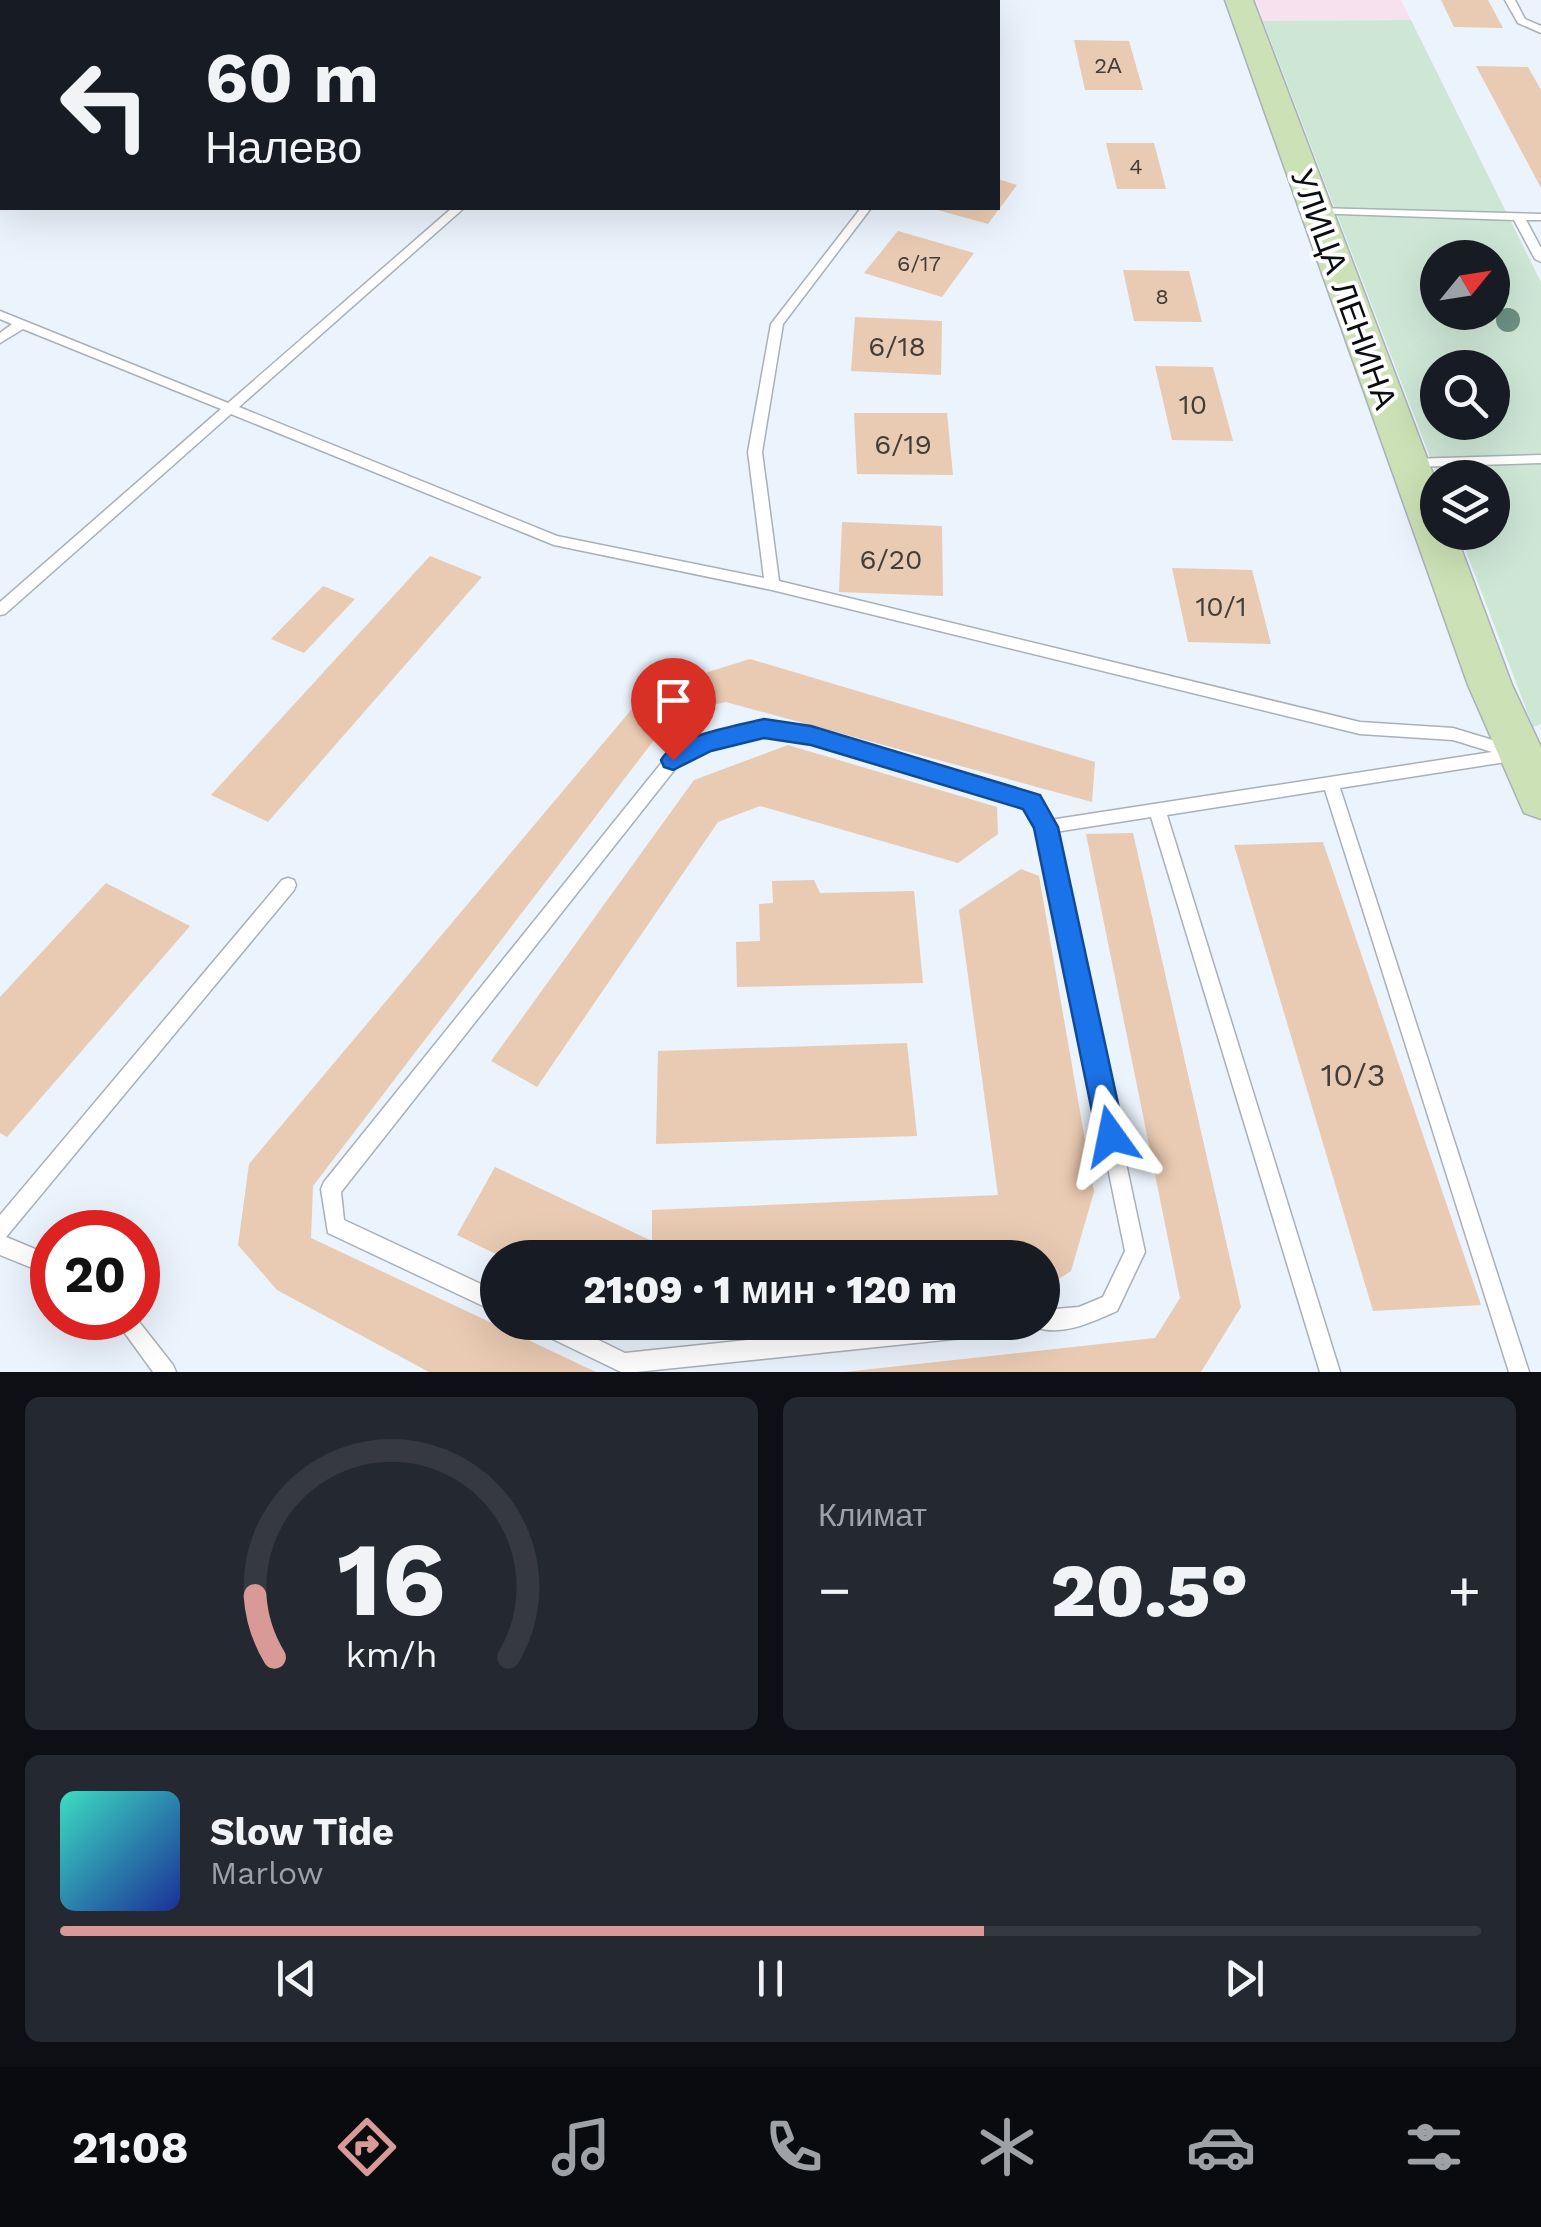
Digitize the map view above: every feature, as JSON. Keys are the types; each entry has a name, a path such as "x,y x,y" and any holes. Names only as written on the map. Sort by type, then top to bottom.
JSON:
{"street":[{"name":"УЛИЦА ЛЕНИНА","path":"1239,0 1408,463 1530,749 1541,799"}],"lane":[{"path":"1510,0 1521,21 1541,30"},
{"path":"0,610 456,210"},
{"path":"772,585 755,452 777,324 864,210"},
{"path":"1315,211 1541,217"},
{"path":"1518,216 1541,259"},
{"path":"0,315 554,540 772,585 1360,728 1453,734 1530,749"},
{"path":"0,339 22,324"},
{"path":"1408,463 1541,459"},
{"path":"480,1294 335,1226 331,1189 673,760 706,743 764,729 811,735 1032,802 1046,827 1135,1252 1110,1304 1079,1316 1060,1318"},
{"path":"1046,827 1530,749"},
{"path":"1331,784 1518,1372"},
{"path":"1157,810 1330,1372"},
{"path":"0,1230 288,885"},
{"path":"0,1245 30,1257"},
{"path":"141,1340 166,1372"},
{"path":"577,1340 624,1362 842,1340"}],"shaded area":[{"path":"1256,0 1401,0 1411,20 1263,21"}],"green space":[{"path":"1411,20 1541,282 1541,724 1533,727 1465,550 1510,550 1510,460 1431,460 1423,440 1510,440 1510,350 1420,350 1420,431 1263,21"}],"building":[{"path":"1441,0 1488,0 1503,28 1454,27"},
{"path":"1074,40 1129,41 1143,90 1085,90"},
{"path":"1476,66 1528,67 1541,90 1541,188"},
{"path":"1106,143 1154,143 1166,189 1117,189"},
{"path":"1000,180 1017,185 1000,208"},
{"path":"938,210 998,210 988,224"},
{"path":"898,231 974,253 942,297 864,273"},
{"path":"1123,270 1189,271 1202,322 1134,321"},
{"path":"855,317 942,321 941,375 851,371"},
{"path":"1155,366 1213,367 1233,441 1172,440"},
{"path":"854,413 947,413 953,475 857,474"},
{"path":"842,522 942,526 943,596 839,592"},
{"path":"430,556 482,577 268,822 211,795"},
{"path":"1172,568 1252,570 1271,644 1188,642"},
{"path":"323,586 355,599 304,653 271,639"},
{"path":"750,659 1095,762 1092,802 726,702 674,714 313,1186 311,1238 480,1317 480,1340 528,1340 596,1372 429,1372 277,1290 238,1245 249,1164 647,691"},
{"path":"788,745 997,807 998,834 958,863 760,806 718,822 537,1087 491,1061 694,780"},
{"path":"1133,833 1241,1307 1201,1372 845,1372 1155,1338 1180,1298 1086,834"},
{"path":"1323,842 1481,1305 1373,1311 1234,845"},
{"path":"1021,869 1039,876 1094,1192 1071,1271 1060,1278 1060,1240 652,1240 652,1210 998,1195 959,910"},
{"path":"814,880 820,893 914,891 923,983 737,987 736,942 760,941 759,904 773,903 772,881"},
{"path":"106,883 190,926 7,1137 0,1133 0,997"},
{"path":"907,1043 917,1136 656,1144 658,1051"},
{"path":"495,1167 650,1240 480,1240 480,1246 457,1235"}],"route":[{"path":"673,760 706,743 764,729 811,735 1032,802 1046,827 1111,1136"}]}
